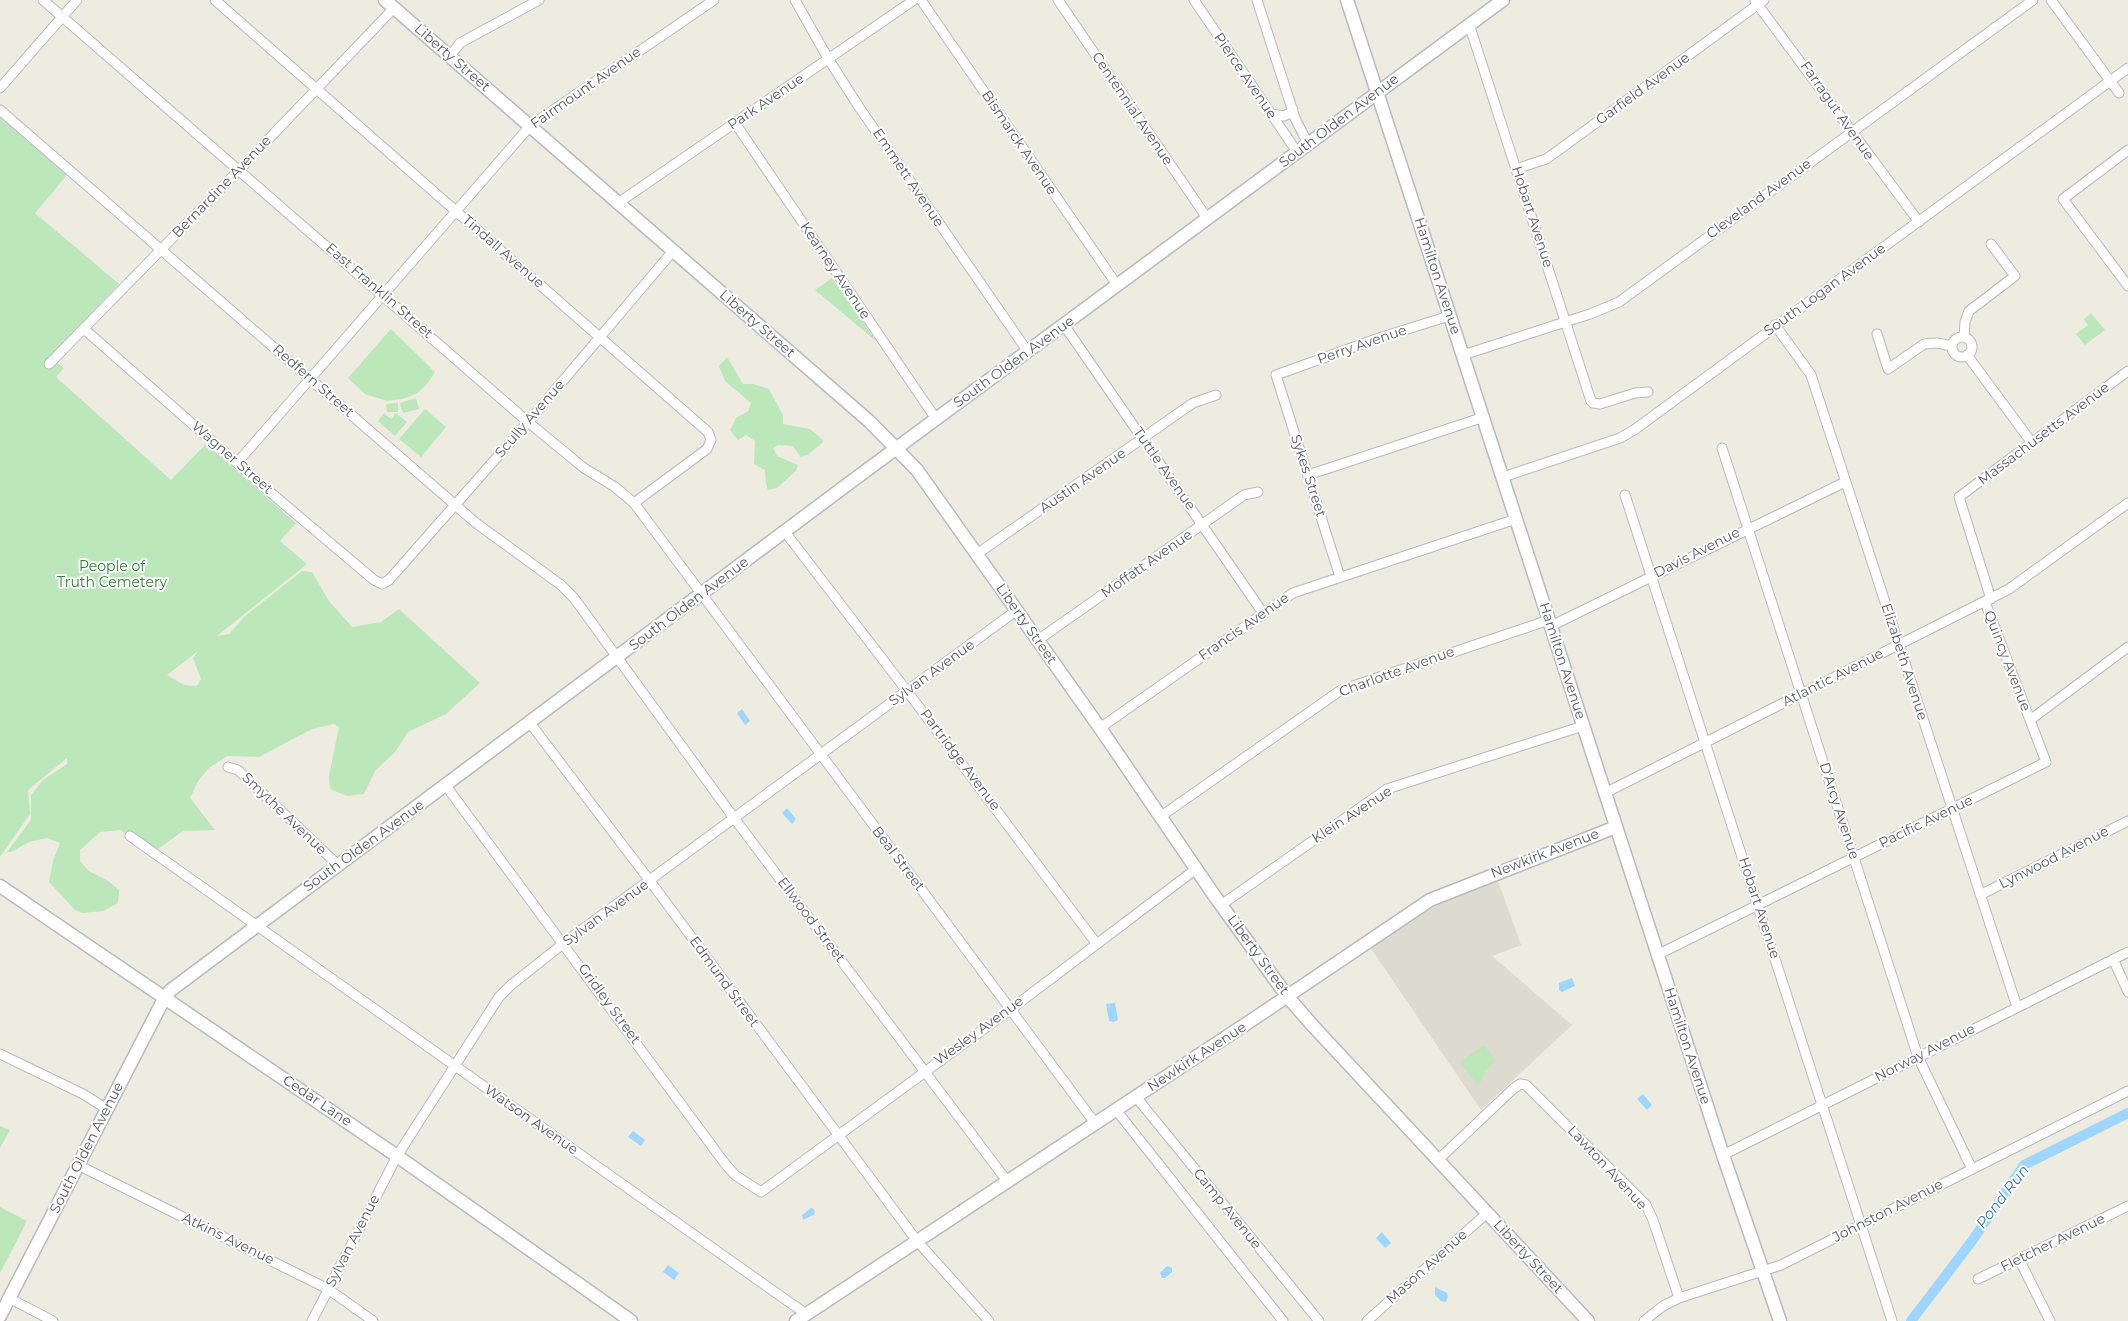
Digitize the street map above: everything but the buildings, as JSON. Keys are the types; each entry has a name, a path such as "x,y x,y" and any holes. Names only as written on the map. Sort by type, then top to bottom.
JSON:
{"street":[{"name":"East Franklin Street","path":"43,0 528,422 584,468 615,487 634,503 701,594"},
{"path":"0,88 78,0"},
{"name":"Tindall Avenue","path":"215,0 708,432 711,440 707,449 634,503"},
{"path":"450,56 460,43 539,0"},
{"name":"Fairmount Avenue","path":"237,463 530,126 714,0"},
{"name":"Emmett Avenue","path":"795,0 829,60 945,234 1028,352"},
{"name":"Park Avenue","path":"618,203 914,0"},
{"name":"Bismarck Avenue","path":"921,0 1117,285"},
{"name":"Centennial Avenue","path":"1058,0 1207,218"},
{"name":"Pierce Avenue","path":"1194,0 1297,152"},
{"path":"1257,0 1299,129 1308,144"},
{"name":"Hamilton Avenue","path":"1348,0 1657,955 1780,1321"},
{"name":"South Olden Avenue","path":"0,1316 164,997 171,990 896,448 1503,0"},
{"name":"Cleveland Avenue","path":"1463,355 1618,302 2033,0"},
{"path":"2051,0 2119,93"},
{"name":"Farragut Avenue","path":"1759,2 1851,133 1919,222"},
{"name":"Garfield Avenue","path":"1516,169 1546,159 1759,2"},
{"name":"Bernardine Avenue","path":"49,364 317,89 390,4"},
{"name":"Liberty Street","path":"390,4 870,422 917,470 1100,728 1220,905 1287,996 1312,1026 1588,1321"},
{"name":"Hobart Avenue","path":"1469,24 1591,400 1593,403 1600,404 1635,393 1648,392"},
{"name":"South Logan Avenue","path":"1503,477 1620,438 1707,377 2128,68"},
{"path":"1271,114 1284,116 1290,113 1292,109"},
{"name":"Redfern Street","path":"0,110 476,523 561,585 574,598 616,659"},
{"name":"Kearney Avenue","path":"735,123 936,419"},
{"path":"2128,150 2063,199 2128,286"},
{"path":"1964,337 1965,322 1969,311 2015,276 1990,244"},
{"name":"Scully Avenue","path":"382,584 389,580 528,422 673,251"},
{"name":"Perry Avenue","path":"1276,375 1379,338 1450,316"},
{"name":"Tuttle Avenue","path":"1064,325 1264,613"},
{"name":"Elizabeth Avenue","path":"1776,325 1811,375 2016,1007"},
{"name":"Wagner Street","path":"84,329 237,463 374,580 382,584"},
{"path":"1877,334 1888,369 1924,344 1937,343 1952,346"},
{"path":"1964,337 1971,345 1970,352 1962,357 1956,355 1952,346 1954,340 1964,337"},
{"path":"1967,355 2032,443"},
{"name":"Massachusetts Avenue","path":"1959,497 2128,371"},
{"name":"Sykes Street","path":"1276,375 1340,577"},
{"name":"Austin Avenue","path":"977,554 1193,403 1216,395"},
{"path":"1308,475 1484,417"},
{"name":"D'Arcy Avenue","path":"1722,448 1918,1057 1972,1169"},
{"name":"Davis Avenue","path":"1550,623 1652,576 1845,482"},
{"name":"Moffatt Avenue","path":"1038,640 1244,495 1258,492"},
{"name":"Hobart Avenue","path":"1626,495 1892,1321"},
{"name":"Quincy Avenue","path":"1959,497 1988,601 2030,720"},
{"name":"Atlantic Avenue","path":"1605,793 2010,589 2128,503"},
{"name":"Francis Avenue","path":"1100,728 1293,593 1516,519"},
{"name":"Partridge Avenue","path":"785,532 1096,943"},
{"name":"Beal Street","path":"701,594 1095,1123"},
{"name":"Sylvan Avenue","path":"312,1321 397,1156 499,996 564,943 1017,610"},
{"name":"Charlotte Avenue","path":"1160,817 1341,690 1550,623"},
{"path":"2030,720 2128,647"},
{"name":"Ellwood Street","path":"616,659 1007,1181"},
{"name":"Pacific Avenue","path":"1657,955 2046,762 2030,720"},
{"name":"Edmund Street","path":"530,723 650,881 837,1136 917,1241 989,1321"},
{"name":"Klein Avenue","path":"1220,905 1386,789 1583,726"},
{"name":"Smythe Avenue","path":"228,766 238,770 338,865"},
{"name":"Gridley Street","path":"446,786 726,1164 735,1175 761,1192"},
{"name":"Lynwood Avenue","path":"1980,895 2128,821"},
{"name":"Newkirk Avenue","path":"801,1318 1430,900 1616,827"},
{"name":"Watson Avenue","path":"130,836 454,1066 801,1318"},
{"name":"Wesley Avenue","path":"761,1192 1011,1009 1096,943 1196,870"},
{"name":"Cedar Lane","path":"0,886 397,1156 631,1321"},
{"name":"Norway Avenue","path":"1723,1155 2128,952"},
{"path":"2113,959 2128,992"},
{"path":"0,1054 83,1094 107,1109"},
{"name":"Lawton Avenue","path":"1438,1160 1513,1089 1520,1084 1531,1088 1646,1205 1653,1220 1679,1298"},
{"name":"Johnston Avenue","path":"1644,1321 1663,1306 1679,1298 1764,1271 1861,1225 2128,1090"},
{"name":"Camp Avenue","path":"1136,1097 1319,1321"},
{"name":"Camp Avenue","path":"1116,1110 1283,1321"},
{"name":"Atkins Avenue","path":"78,1165 328,1289 373,1321"},
{"name":"Fletcher Avenue","path":"1978,1279 2128,1206"},
{"name":"Mason Avenue","path":"1367,1321 1487,1213"},
{"path":"2020,1259 2050,1321"},
{"path":"9,1298 53,1321"}],"shaded area":[{"path":"1497,878 1521,945 1492,956 1572,1025 1481,1110 1370,947 1421,914 1454,896"}],"green space":[{"name":"People of Truth Cemetery","path":"0,117 67,175 35,213 119,284 50,357 64,368 56,377 171,480 206,444 296,523 280,541 307,564 217,636 229,634 245,616 302,571 312,572 329,601 352,627 381,622 399,609 480,683 446,714 408,732 395,752 375,771 364,794 347,796 330,789 329,776 339,727 334,724 312,729 259,757 227,756 209,768 198,781 190,798 215,830 183,831 155,851 133,841 121,830 100,832 80,850 80,861 89,871 108,881 119,890 118,903 103,911 82,913 75,910 49,882 53,861 60,843 47,838 29,842 11,852 7,852 31,820 31,795 43,780 67,764 67,758 28,790 30,814 0,857","holes":["198,651 193,658 201,679 197,686 184,685 167,675"]},
{"path":"832,278 876,341 815,290"},
{"path":"2091,313 2105,330 2085,345 2076,334 2088,325 2084,319"},
{"path":"391,329 435,372 427,384 416,394 402,399 387,401 365,394 348,378"},
{"path":"727,357 743,384 753,384 769,389 783,415 783,424 810,429 824,441 809,454 801,457 793,446 778,445 773,448 777,456 798,465 796,471 777,488 768,490 765,470 754,464 755,441 746,435 738,440 730,430 736,418 748,411 751,403 725,381 719,366"},
{"path":"416,398 419,409 403,413 400,403"},
{"path":"398,403 398,412 387,412 386,404"},
{"path":"425,409 446,427 421,457 399,439"},
{"path":"384,413 391,419 396,413 407,422 395,436 378,421"},
{"path":"1484,1045 1496,1061 1483,1072 1484,1075 1481,1081 1477,1084 1460,1062"},
{"path":"0,1126 10,1130 0,1148"},
{"path":"0,1207 27,1221 0,1273"}],"water":[{"path":"742,709 750,721 745,725 737,713"},
{"path":"787,808 796,819 792,824 782,813"},
{"path":"1572,978 1575,986 1562,992 1559,990 1559,983"},
{"path":"1115,1003 1118,1020 1113,1022 1109,1021 1106,1004"},
{"path":"1643,1094 1652,1105 1647,1110 1637,1099"},
{"path":"633,1131 645,1140 641,1146 628,1137"},
{"path":"811,1208 814,1209 815,1214 803,1220 802,1215"},
{"path":"1382,1232 1391,1243 1385,1248 1376,1238"},
{"path":"668,1265 679,1273 674,1280 663,1272"},
{"path":"1167,1266 1172,1268 1172,1272 1165,1278 1162,1278 1160,1273"},
{"path":"1435,1287 1447,1293 1446,1302 1441,1301 1435,1295"}],"waterway":[{"name":"Pond Run","path":"1911,1321 1972,1241 2024,1165 2128,1113"}]}
